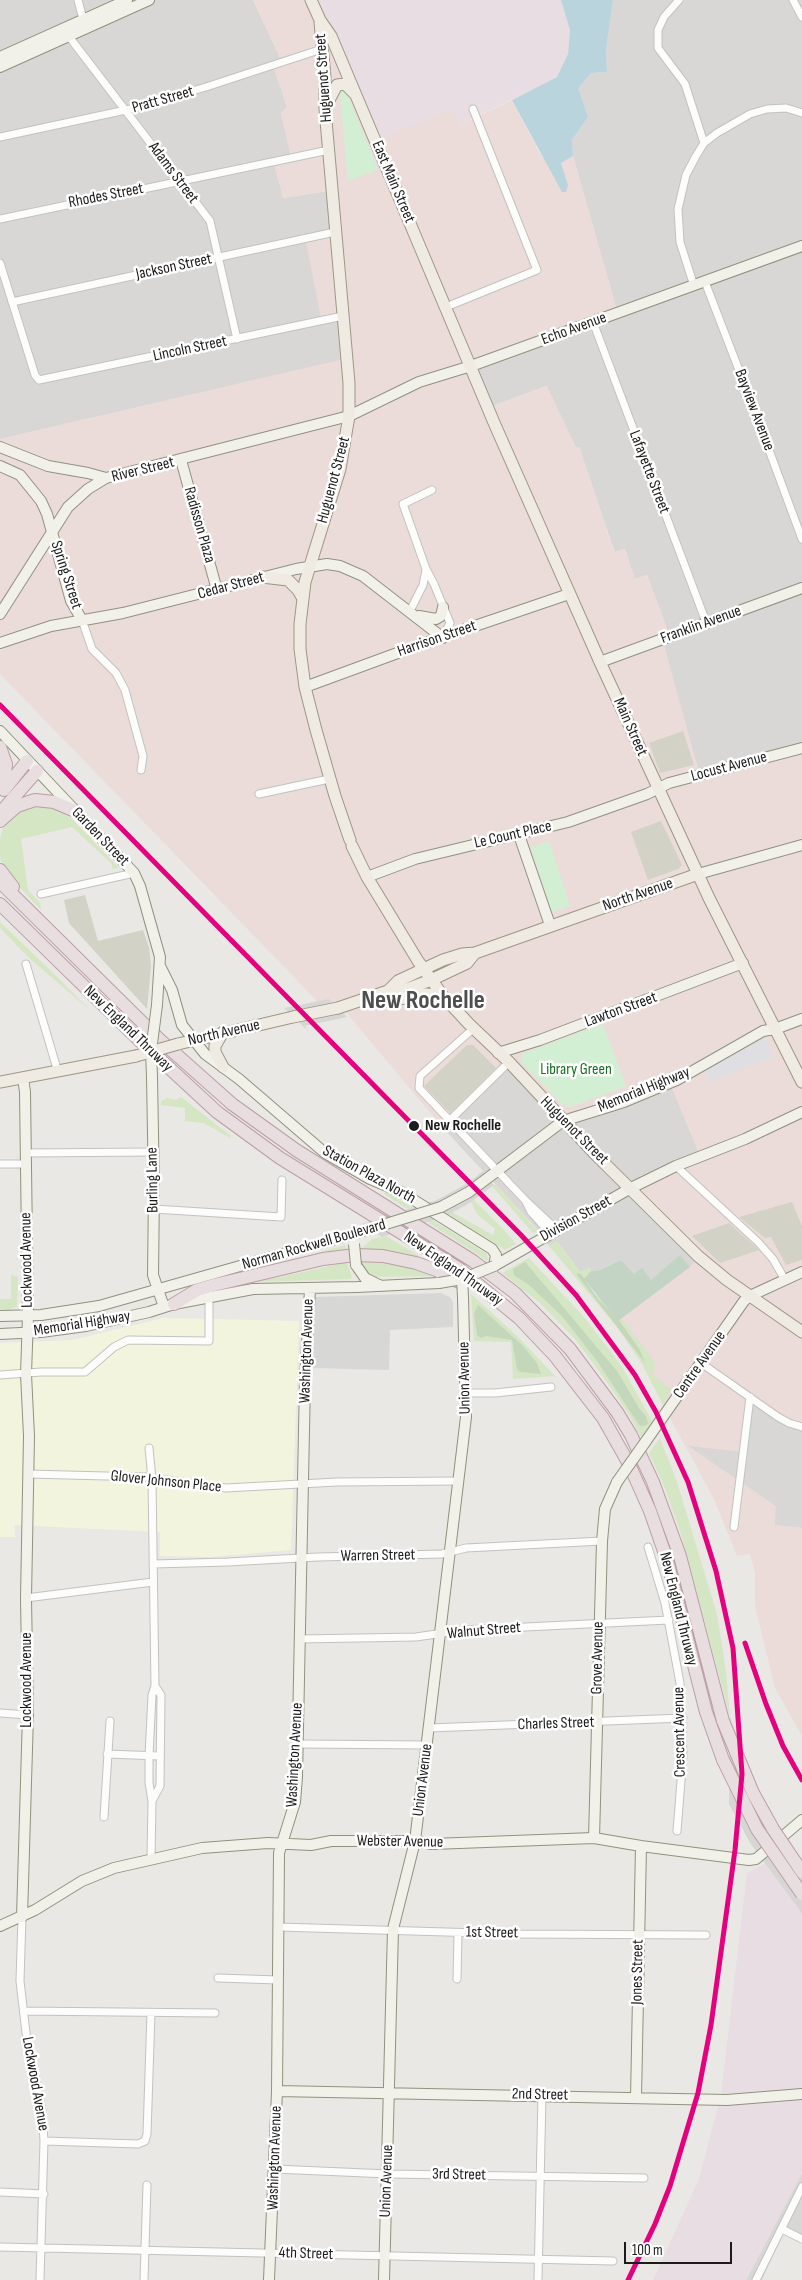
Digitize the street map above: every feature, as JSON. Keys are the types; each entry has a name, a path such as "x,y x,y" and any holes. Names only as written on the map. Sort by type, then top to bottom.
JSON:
{"highway":[{"path":"0,747 6,764 2,792"},
{"path":"2,792 27,760"},
{"path":"0,813 37,771"},
{"path":"0,821 17,806 36,800 54,802 75,811"},
{"path":"0,870 42,924"},
{"name":"New England Thruway","path":"0,882 170,1050 232,1104 296,1150 473,1261 514,1293 570,1349 617,1412 631,1435 654,1482 680,1556 724,1721 737,1758 756,1799 779,1839 802,1872"},
{"name":"New England Thruway","path":"0,904 139,1040 217,1112 280,1158 458,1268 500,1300 538,1336 572,1376 603,1418 640,1487 667,1560 699,1687 723,1760 757,1829 802,1894"},
{"path":"169,1305 197,1290 238,1279 323,1259 344,1256 374,1256 408,1261 444,1273 487,1299 538,1336"}],"main road":[{"name":"East Main Street","path":"311,0 320,20 331,36 471,366"},
{"name":"Huguenot Street","path":"320,20 325,77 325,109 349,383 349,416 340,469 308,567 302,597 300,649 305,687 329,779 351,843 367,877 431,980 443,996 509,1062 563,1121 698,1256 727,1280 802,1332"},
{"path":"325,109 337,85 344,84 349,86 357,97"},
{"name":"Main Street","path":"471,366 569,594 657,789 802,1082"},
{"path":"262,578 288,580 302,597"},
{"name":"North Avenue","path":"0,1082 136,1056 223,1032 338,1008 362,1001 388,991 398,981 456,956 475,953 698,874"},
{"name":"North Avenue","path":"388,991 402,992 431,980 467,963 475,953"},
{"path":"362,1001 376,1004 427,994 443,996"},
{"path":"223,1032 215,1046 215,1052 223,1067"}],"street":[{"path":"78,0 84,24"},
{"path":"84,24 127,0"},
{"path":"1,62 84,24 149,0"},
{"path":"679,0 664,17 658,30 658,48 685,84 704,143"},
{"path":"793,0 802,17"},
{"name":"Adams Street","path":"66,32 210,221 237,339"},
{"name":"Pratt Street","path":"0,137 126,110 206,87 322,49"},
{"path":"446,307 537,270 473,108"},
{"path":"694,286 680,242 678,209 686,176 704,143 736,120 750,114 767,109 786,108 802,113"},
{"name":"Rhodes Street","path":"0,219 329,150"},
{"name":"Jackson Street","path":"12,302 335,232"},
{"name":"Echo Avenue","path":"349,416 420,382 471,366 802,246"},
{"path":"0,263 12,302"},
{"name":"Bayview Avenue","path":"705,282 750,396 802,539"},
{"name":"Lincoln Street","path":"12,302 37,379 43,381 343,316"},
{"name":"Lafayette Street","path":"593,322 706,622"},
{"name":"River Street","path":"0,614 46,544 52,530 73,502 88,489 106,478 349,416"},
{"path":"0,448 48,466 106,478"},
{"name":"Radisson Plaza","path":"181,460 217,590"},
{"name":"Spring Street","path":"0,466 20,475 36,493 47,514 71,600 82,620"},
{"path":"432,490 403,504 426,569 450,623 443,638"},
{"name":"Cedar Street","path":"0,643 50,626 123,613 308,567 329,564 353,571 413,613 443,638"},
{"path":"426,569 423,585 413,613 436,618 441,616 443,607"},
{"name":"Franklin Avenue","path":"600,662 802,588"},
{"name":"Harrison Street","path":"305,687 569,594"},
{"path":"82,620 92,648 116,673 125,690 143,756 141,770"},
{"name":"Garden Street","path":"0,731 134,873 140,886 158,948 160,966 151,1051"},
{"path":"0,740 17,751"},
{"name":"Locust Avenue","path":"657,789 669,783 802,749"},
{"path":"259,794 329,779"},
{"name":"Le Count Place","path":"367,877 415,859 578,819 657,789"},
{"path":"518,835 550,926"},
{"name":"North Avenue","path":"698,874 802,845"},
{"path":"41,894 134,873"},
{"name":"Lawton Street","path":"498,1053 540,1040 743,963"},
{"path":"26,964 58,1072"},
{"name":"Garden Street","path":"160,966 167,977 180,1020 192,1040"},
{"name":"Memorial Highway","path":"495,1173 563,1121 624,1102 677,1080 764,1030 775,1029 802,1019"},
{"path":"474,1028 420,1076 418,1084 420,1091 495,1173 525,1200 532,1212 550,1233"},
{"name":"Station Plaza North","path":"192,1040 205,1054 325,1153 363,1175 402,1192 492,1249 496,1255 494,1266"},
{"name":"Burling Lane","path":"151,1051 154,1209 153,1275 156,1289 169,1305"},
{"path":"449,1121 509,1062"},
{"name":"Lockwood Avenue","path":"23,1078 25,1092 28,1316 26,1374 28,1715 20,1981 26,2033 42,2111 44,2194 40,2280"},
{"name":"Division Street","path":"169,1305 253,1289 310,1289 439,1283 462,1279 494,1266 631,1188 676,1166 745,1139 802,1112"},
{"path":"26,1153 153,1152"},
{"path":"0,1164 26,1164"},
{"path":"676,1166 758,1242 773,1258 785,1280"},
{"name":"Norman Rockwell Boulevard","path":"156,1289 358,1233 441,1207 468,1192 495,1173"},
{"path":"154,1209 281,1217 282,1180"},
{"path":"358,1233 354,1244 356,1265 365,1278 379,1285"},
{"name":"Centre Avenue","path":"617,1482 744,1301 750,1296 802,1272"},
{"name":"Union Avenue","path":"384,2280 388,2174 392,1929 415,1841 466,1417 462,1279"},
{"name":"Memorial Highway","path":"0,1316 28,1316 99,1306 156,1289"},
{"name":"Washington Avenue","path":"269,2280 278,2091 279,1854 295,1802 310,1289"},
{"path":"0,1375 85,1372 114,1347 128,1340 209,1341 209,1297"},
{"name":"Memorial Highway","path":"0,1334 86,1326 130,1317 169,1305"},
{"path":"701,1363 789,1423 802,1427"},
{"path":"466,1393 495,1393 551,1387"},
{"path":"734,1527 746,1414 750,1398"},
{"path":"149,1448 152,1479 155,1686 152,1695 149,1756 149,1783 152,1801 150,1858"},
{"name":"Glover Johnson Place","path":"28,1474 152,1479 226,1488 303,1484 457,1481"},
{"name":"Grove Avenue","path":"594,1838 602,1541 606,1509 617,1482"},
{"name":"Warren Street","path":"153,1564 228,1562 302,1557 442,1554 466,1548 602,1541"},
{"name":"Crescent Avenue","path":"648,1548 661,1585 678,1668 683,1718 682,1771 677,1831"},
{"path":"26,1598 154,1582"},
{"name":"Walnut Street","path":"299,1639 439,1635 464,1630 669,1620"},
{"path":"152,1801 160,1786 161,1695 155,1686"},
{"path":"0,1713 28,1715"},
{"name":"Charles Street","path":"428,1728 596,1723 683,1718"},
{"path":"104,1817 110,1721"},
{"path":"298,1744 427,1745"},
{"path":"107,1754 160,1756"},
{"name":"Webster Avenue","path":"0,1926 22,1917 82,1881 114,1868 150,1858 202,1848 268,1843 311,1845 331,1841 415,1841 432,1844 594,1838 718,1857 756,1859 802,1820"},
{"name":"Jones Street","path":"636,2098 641,1846"},
{"name":"1st Street","path":"279,1927 638,1936 706,1934"},
{"path":"457,1979 458,1932"},
{"path":"218,1978 278,1980"},
{"path":"24,2011 214,2013"},
{"path":"44,2141 138,2144 145,2141 147,2134 151,2013"},
{"name":"2nd Street","path":"278,2091 727,2100 802,2094"},
{"path":"538,2280 542,2095"},
{"name":"3rd Street","path":"275,2169 388,2174 644,2178"},
{"path":"144,2280 147,2185"},
{"path":"756,2280 802,2187"},
{"path":"0,2192 44,2194"},
{"path":"782,2229 802,2239"},
{"name":"4th Street","path":"0,2247 613,2261"}],"shaded area":[{"path":"0,0 253,0 283,64 274,68 287,107 281,113 292,160 283,198 334,190 348,359 0,439"},
{"path":"253,0 309,0 453,109 462,124 512,100 540,154 568,185 561,163 573,156 618,314 475,367 490,407 547,386 576,447 579,447 614,552 625,549 635,579 647,575 670,638 663,641 699,773 802,746 802,1428 752,1402 744,1452 688,1446 776,1506 775,1525 802,1528 802,1736 775,1688 755,1606 755,1573 750,1554 737,1556 714,1499 663,1405 671,1389 653,1374 639,1344 626,1324 619,1320 631,1189 700,1156 669,1081 564,1119 510,1060 442,1127 340,1005 324,1008 0,674 0,439 348,358 345,314 321,318 306,242 337,235 334,190 283,198 274,164 292,160 281,113 287,107 274,67 283,64"},
{"path":"309,0 561,0 570,29 568,54 557,77 461,124 453,109 378,140"},
{"path":"613,0 802,0 802,746 699,773 662,641 670,637 647,575 635,579 625,549 615,553 579,447 576,448 546,386 490,407 474,367 618,314 573,156 572,140 588,117 577,88 591,73 607,72 606,50"},
{"path":"683,731 694,765 660,773 649,743"},
{"path":"41,805 53,807 71,818 119,868 112,869 112,864 72,827 21,839 28,890 40,903 41,910 12,879 1,861 0,839 3,828 12,816 26,808"},
{"path":"661,821 682,865 678,869 648,880 631,832"},
{"path":"85,895 98,941 143,930 149,947 151,967 147,1009 69,923 64,900"},
{"path":"0,922 91,1011 30,959 0,928"},
{"path":"764,1037 773,1057 710,1082 705,1070"},
{"path":"467,1045 473,1045 496,1068 450,1113 424,1086"},
{"path":"510,1060 669,1081 701,1156 543,1239 536,1232 537,1229 442,1127"},
{"path":"181,1097 231,1136 230,1138 204,1123 185,1121 185,1108 161,1105 161,1101 167,1098 176,1100"},
{"path":"494,1185 537,1230 536,1232 533,1233 492,1186"},
{"path":"631,1189 697,1258 690,1267 680,1256 651,1280 634,1274 621,1260 600,1270 580,1272 557,1241 549,1246 543,1239"},
{"path":"386,1191 487,1254 488,1261 384,1194"},
{"path":"472,1198 516,1244 505,1250 445,1212 448,1210 493,1235 495,1229 477,1214 470,1200"},
{"path":"792,1202 802,1226 802,1260 786,1265 771,1237 765,1238 739,1217"},
{"path":"729,1223 759,1250 720,1263 692,1236"},
{"path":"386,1236 424,1259 422,1261 403,1256 265,1268 345,1245 346,1249 360,1250 372,1239"},
{"path":"557,1241 580,1272 590,1267 592,1276 585,1284 626,1324 656,1364 653,1374 671,1389 663,1405 642,1364 617,1327 549,1246"},
{"path":"680,1255 690,1267 618,1321 584,1279 591,1271 600,1270 621,1260 634,1274 642,1268 651,1280"},
{"path":"529,1258 584,1317 621,1365 652,1421 641,1437 628,1413 575,1339 540,1303 502,1273"},
{"path":"359,1260 388,1262 413,1267 438,1276 375,1277 366,1273"},
{"path":"347,1262 352,1278 349,1279 252,1282 252,1280 276,1278"},
{"path":"525,1262 617,1371 639,1408 646,1416 648,1424 639,1425 597,1361 562,1316 529,1285 514,1275 513,1269"},
{"path":"578,1273 581,1274 598,1299 618,1319 640,1350 645,1363 577,1275"},
{"path":"11,1275 18,1277 17,1306 9,1310 0,1309 0,1299 11,1299"},
{"path":"441,1293 450,1297 453,1302 453,1327 390,1330 389,1370 312,1368 315,1297"},
{"path":"471,1294 518,1337 555,1376 513,1379 511,1342 474,1341"},
{"path":"478,1305 523,1346 537,1363 541,1374 520,1372 517,1369 512,1340 486,1336 481,1338 477,1335 474,1314"},
{"path":"163,1318 299,1321 291,1550 211,1557 160,1556 160,1532 14,1525 15,1537 0,1537 0,1343 73,1340"},
{"path":"751,1402 802,1428 802,1528 775,1525 687,1445 744,1451"},
{"path":"660,1438 677,1482 717,1614 726,1671 730,1717 682,1537 664,1486 649,1453"},
{"path":"768,1862 802,1906 802,2173 746,2280 653,2280 699,2179 721,2095 747,1873"},
{"path":"802,2173 802,2243 783,2234 762,2280 746,2280"}],"green space":[{"path":"342,91 346,92 378,169 348,181 340,93"},
{"path":"549,841 570,906 552,912 531,847"},
{"name":"Library Green","path":"603,1024 626,1086 571,1107 562,1104 521,1062 522,1054"}],"water":[{"path":"561,0 613,0 606,50 607,72 591,73 578,88 588,117 572,140 573,156 561,163 568,185 566,192 562,192 512,100 557,77 568,54 570,30"}],"pier":[{"path":"329,999 347,1017 305,1026 308,1031 284,1008"},
{"path":"483,1171 494,1185 468,1204 448,1215 382,1237 361,1224 437,1200 468,1183"},
{"path":"730,1717 752,1778 770,1812 802,1863 802,1913 750,1843 729,1804"}],"railway":[{"path":"0,705 521,1235"}],"transit line":[{"path":"0,705 521,1235 576,1295 635,1375 656,1412 688,1482 716,1571 733,1648 742,1774 735,1850 711,2025 698,2093 670,2186 655,2224 628,2280"},
{"path":"745,1643 783,1746 802,1780"}],"place":[{"name":"New Rochelle","path":"414,1126"}],"district":[{"name":"New Rochelle","path":"423,1001"}]}
